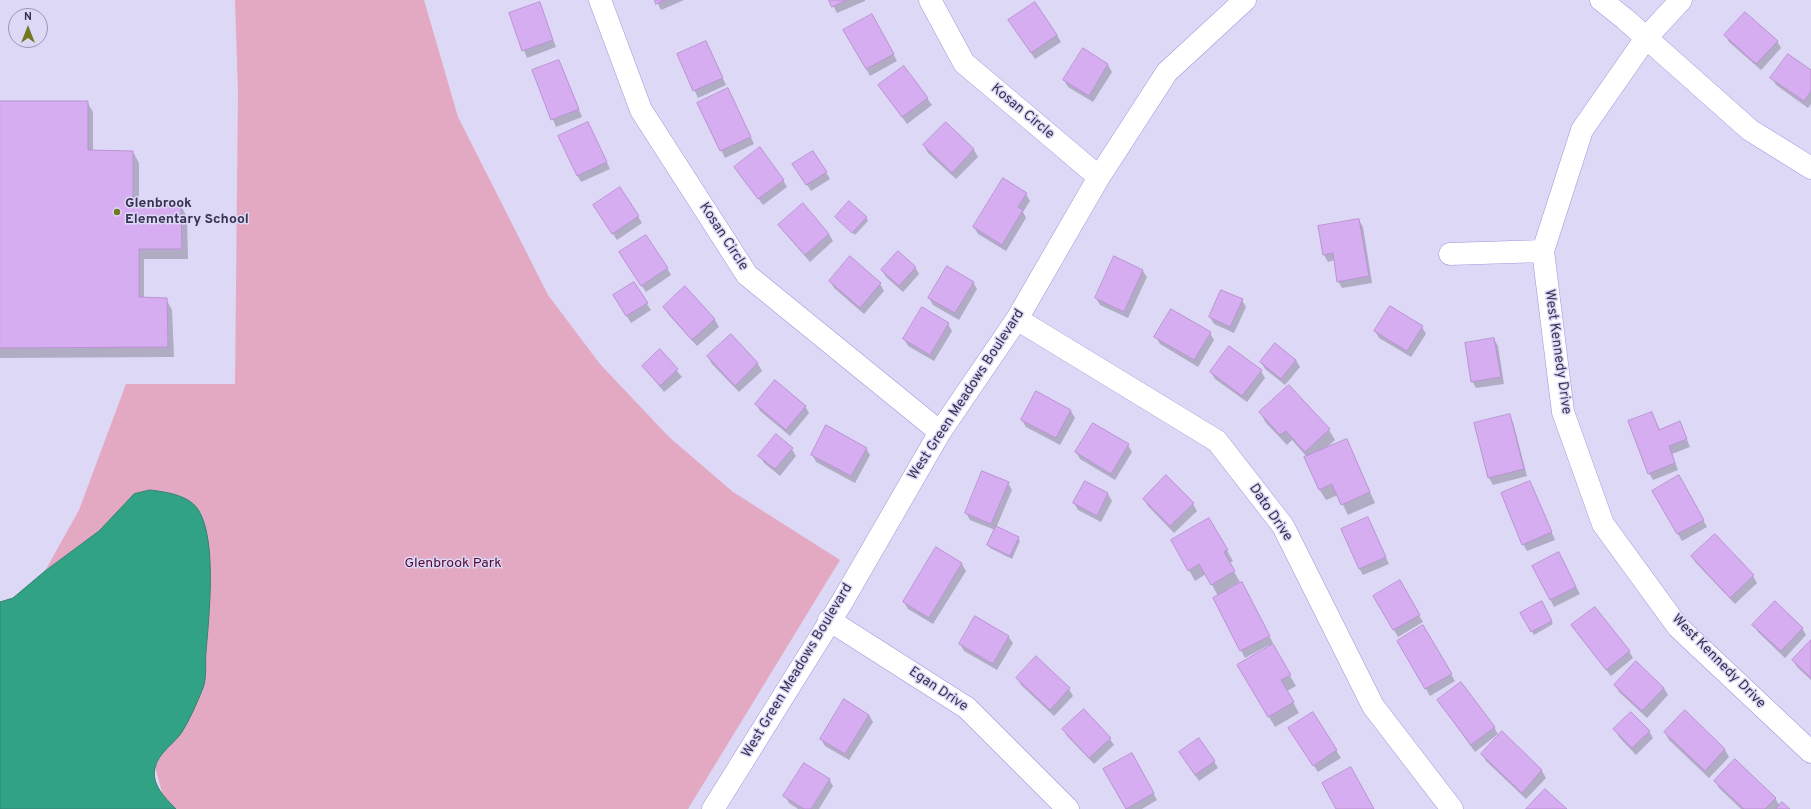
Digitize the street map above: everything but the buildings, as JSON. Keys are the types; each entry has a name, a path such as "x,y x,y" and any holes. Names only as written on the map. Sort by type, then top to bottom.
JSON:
{"street":[{"name":"Kosan Circle","path":"600,0 641,110 747,275 940,432"},
{"name":"Kosan Circle","path":"930,0 964,63 1098,177"},
{"name":"West Green Meadows Boulevard","path":"713,809 842,602 940,432 1017,319 1098,177 1167,72 1245,0"},
{"path":"1601,0 1750,130 1811,168"},
{"name":"West Kennedy Drive","path":"1681,0 1646,38 1582,130 1543,251 1563,412 1603,524 1678,626 1811,752"},
{"path":"1450,254 1543,251"},
{"name":"Dato Drive","path":"1017,319 1217,441 1283,526 1373,706 1452,809"},
{"name":"Egan Drive","path":"830,620 967,708 1068,809"}],"green space":[{"name":"Glenbrook Park","path":"235,0 424,0 458,117 548,295 600,364 669,437 733,492 840,560 688,809 173,809 163,796 155,767 161,755 181,733 204,686 210,589 209,552 205,528 134,494 99,531 45,571 79,510 126,384 235,384 238,92"}],"shaded area":[{"path":"150,490 177,495 190,501 195,506 205,524 210,560 210,600 203,688 185,727 159,758 154,774 157,785 163,795 176,809 0,809 0,602 13,598 45,571 99,531 134,494"}],"place":[{"name":"Glenbrook Elementary School","path":"117,212"}]}
